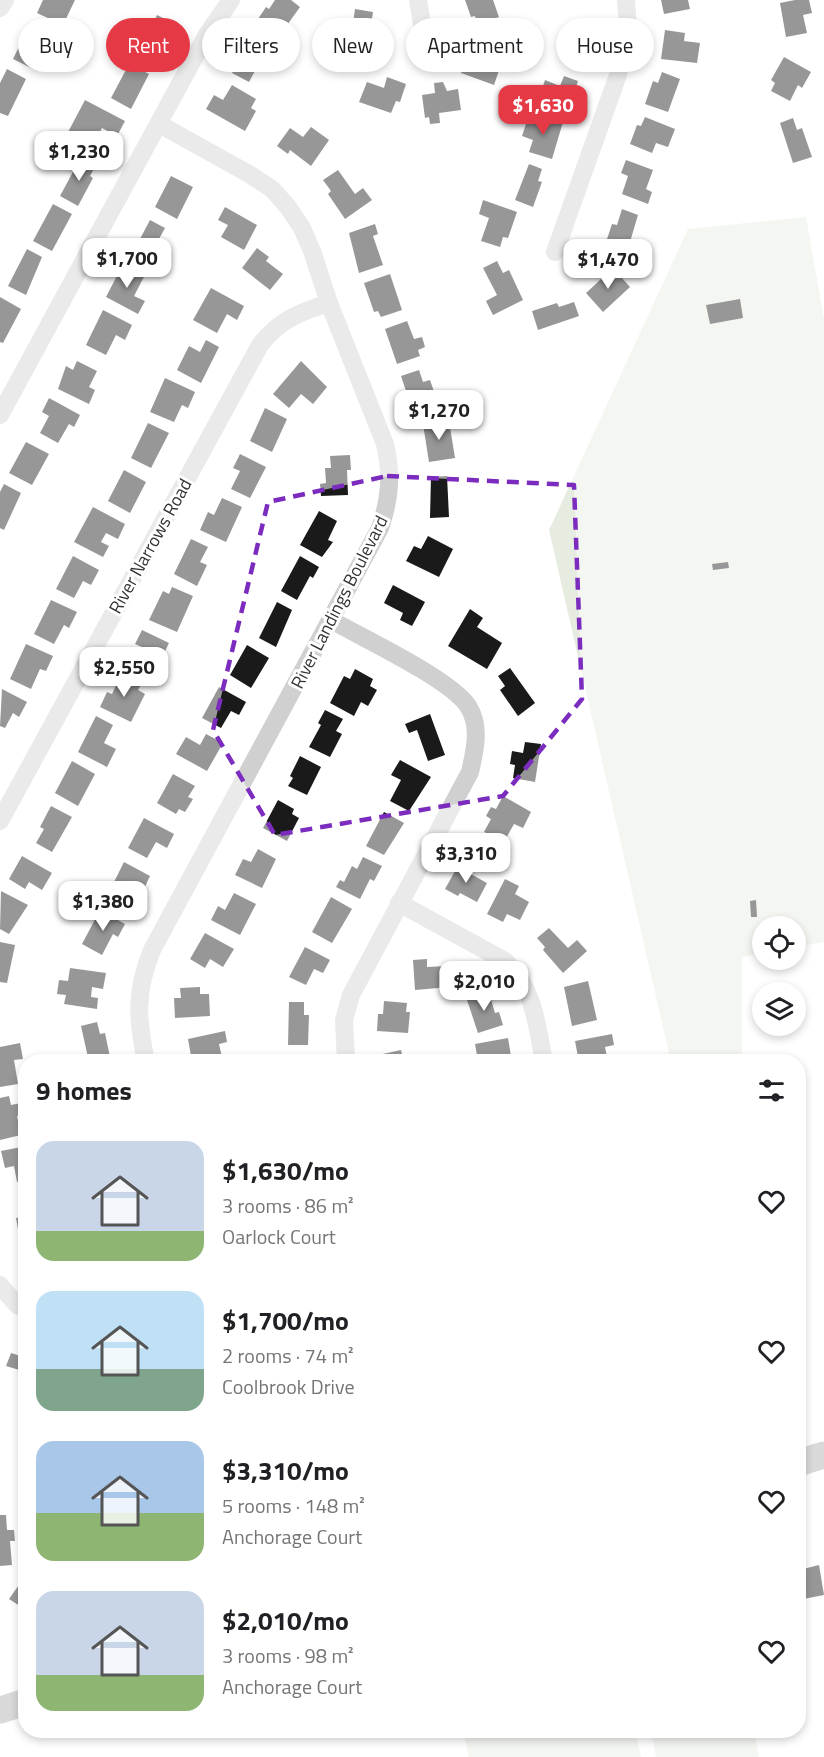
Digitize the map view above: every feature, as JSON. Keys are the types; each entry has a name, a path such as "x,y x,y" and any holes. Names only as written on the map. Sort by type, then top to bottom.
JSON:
{"main road":[{"path":"806,1461 824,1455"},
{"path":"0,1710 18,1704"}],"street":[{"path":"0,8 5,0"},
{"path":"0,415 206,36 231,0"},
{"path":"418,0 421,18"},
{"path":"555,252 618,75 628,31 626,0"},
{"name":"River Landings Boulevard","path":"145,1054 138,1007 139,988 152,950 380,528 391,487 390,465 385,444 302,228 272,189 159,124"},
{"name":"River Narrows Road","path":"0,821 260,345 285,320 329,303"},
{"path":"331,620 442,682 468,706 478,739 470,772 351,995 344,1020 346,1054"},
{"path":"399,903 505,961 518,972 531,999 542,1054"},
{"path":"0,1285 18,1304"}],"highlighted area":[{"path":"387,476 574,485 582,699 503,796 275,835 213,730 268,502"}],"shaded area":[{"path":"806,217 824,319 824,942 806,945 806,916 752,916 752,955 742,957 742,1054 669,1054 549,530 688,229"},
{"path":"465,1738 637,1738 641,1757 469,1757"},
{"path":"652,1738 755,1738 759,1757 656,1757"}],"building":[{"path":"43,0 75,0 66,18 48,18 37,13"},
{"path":"275,0 291,0 300,7 292,18 259,18 266,7 269,9"},
{"path":"465,0 493,0 499,17 475,18 475,16 471,17"},
{"path":"661,0 688,0 690,9 664,14"},
{"path":"809,0 812,13 803,15 807,33 786,37 780,3"},
{"path":"355,9 373,12 372,18 354,18"},
{"path":"665,30 685,33 684,41 700,43 697,63 661,59"},
{"path":"18,49 18,62 13,59"},
{"path":"784,57 811,72 802,88 798,85 790,101 771,91 775,83 771,80"},
{"path":"7,69 26,79 8,116 0,113 0,83"},
{"path":"125,72 149,74 131,109 111,98"},
{"path":"233,72 254,72 249,82"},
{"path":"461,72 498,72 494,85"},
{"path":"662,72 680,79 668,112 645,104 653,81 658,83"},
{"path":"564,76 578,81 568,111 539,98 545,80 560,86"},
{"path":"387,77 406,84 400,102 396,101 391,113 359,102 367,82 384,88"},
{"path":"443,82 447,91 458,89 461,110 439,113 440,123 430,124 429,117 425,118 422,95 435,93 434,83"},
{"path":"232,85 256,99 251,108 256,111 245,131 206,109 214,95 223,100"},
{"path":"85,100 125,121 117,136 102,128 92,147 67,134"},
{"path":"539,115 563,122 552,159 529,152 533,140 522,136 527,121 536,124"},
{"path":"645,117 675,129 668,147 656,143 652,153 630,144 637,125 641,126"},
{"path":"793,118 797,130 802,128 812,157 793,163 780,123"},
{"path":"311,127 329,140 311,166 290,150 288,154 277,146 290,128 303,137"},
{"path":"81,157 96,165 90,176 93,178 78,206 60,196"},
{"path":"626,160 653,170 646,189 652,192 648,204 622,194 628,176 621,173"},
{"path":"529,164 542,169 538,181 542,182 533,207 515,200"},
{"path":"338,170 355,194 363,188 372,200 345,219 328,194 331,191 323,180"},
{"path":"171,176 193,187 177,219 155,207"},
{"path":"483,200 517,212 508,238 503,237 500,247 481,241 489,218 479,214"},
{"path":"53,204 72,214 52,251 33,241"},
{"path":"225,207 257,225 244,250 221,237 228,225 218,220"},
{"path":"622,209 638,215 627,252 605,245 612,224 617,225"},
{"path":"150,220 165,228 159,239 162,241 149,265 131,256"},
{"path":"375,224 378,234 373,236 383,265 359,273 349,233"},
{"path":"257,248 269,257 266,261 283,274 270,290 242,268"},
{"path":"27,249 42,257 26,295 8,286"},
{"path":"497,261 503,273 509,270 523,300 493,315 486,301 497,295 483,268"},
{"path":"123,264 145,275 134,296 145,301 138,314 106,297"},
{"path":"613,268 630,287 603,312 586,293"},
{"path":"390,274 402,310 381,317 378,311 374,312 364,283"},
{"path":"211,288 244,306 237,320 227,314 217,333 193,320"},
{"path":"0,297 21,309 3,343 0,342"},
{"path":"740,299 743,318 710,324 706,305"},
{"path":"574,302 579,316 538,330 532,311 557,303 559,307"},
{"path":"103,310 132,325 125,340 116,335 106,355 86,345"},
{"path":"407,321 414,339 422,337 425,347 418,350 420,356 397,364 385,329"},
{"path":"206,340 219,347 201,383 177,370 189,346 200,352"},
{"path":"77,361 97,371 89,387 95,390 89,404 58,389 66,366 73,370"},
{"path":"301,361 327,387 313,404 301,394 289,408 273,394"},
{"path":"419,370 423,382 430,380 439,406 414,415 401,376"},
{"path":"165,378 195,392 188,408 182,405 174,422 150,412"},
{"path":"49,398 80,415 74,427 69,424 58,443 40,433 49,416 42,412"},
{"path":"265,408 287,419 272,452 250,441"},
{"path":"449,421 455,458 429,462 423,424"},
{"path":"148,423 169,433 151,468 131,458"},
{"path":"26,442 49,454 32,485 9,473"},
{"path":"240,454 266,467 250,498 231,489 240,471 233,468"},
{"path":"350,455 351,470 347,470 348,495 321,496 320,484 326,483 325,468 331,468 330,456"},
{"path":"124,470 146,482 130,513 108,501"},
{"path":"447,476 449,517 430,518 431,477"},
{"path":"4,484 21,493 4,530 0,528 0,492"},
{"path":"222,498 242,507 226,542 200,530 208,512 214,515"},
{"path":"93,507 125,524 118,539 106,533 101,542 109,546 103,557 74,542"},
{"path":"319,511 337,521 328,540 333,542 322,557 300,545"},
{"path":"428,536 453,549 439,577 406,561 414,546 421,549"},
{"path":"191,539 208,547 200,562 207,565 197,586 174,574"},
{"path":"73,556 99,570 91,585 83,581 74,598 56,589"},
{"path":"300,556 319,567 313,578 310,576 297,600 281,591"},
{"path":"728,562 729,568 713,570 712,564"},
{"path":"393,585 425,602 412,626 400,620 403,613 384,603"},
{"path":"172,587 193,596 177,632 149,620 163,591 169,594"},
{"path":"51,600 77,612 69,628 64,625 54,644 34,634"},
{"path":"277,602 292,610 276,647 259,638"},
{"path":"470,609 483,618 477,627 502,643 487,669 448,646"},
{"path":"142,630 169,643 154,674 136,666 144,648 135,644"},
{"path":"26,644 53,656 46,671 40,669 31,689 10,679"},
{"path":"247,645 269,658 251,688 230,675"},
{"path":"510,668 535,703 518,716 500,690 505,686 498,676"},
{"path":"355,669 373,679 370,686 377,690 368,706 361,702 354,716 330,703 344,676 350,679"},
{"path":"122,673 142,683 138,690 145,694 131,722 100,707 107,692 112,694"},
{"path":"219,687 246,702 239,715 231,711 221,728 202,718"},
{"path":"2,689 27,702 19,717 13,713 5,728 0,726"},
{"path":"325,710 343,719 336,731 342,734 330,757 309,747 321,725 318,723"},
{"path":"430,714 445,755 428,761 417,730 409,733 405,724"},
{"path":"96,716 113,725 104,743 116,749 107,767 78,752"},
{"path":"206,734 223,743 207,771 176,754 186,737 200,745"},
{"path":"525,742 541,744 535,782 513,778 515,765 510,764 512,751 523,753"},
{"path":"300,756 321,767 307,795 288,786 293,778 290,776"},
{"path":"400,760 431,777 409,811 390,801 401,780 391,775"},
{"path":"72,761 95,774 78,806 55,793"},
{"path":"173,774 195,786 188,797 193,799 185,812 179,809 176,814 157,803"},
{"path":"503,796 531,812 523,828 514,824 504,842 484,832 491,819 486,816 491,807 496,809"},
{"path":"278,800 294,809 292,814 299,818 287,841 263,828"},
{"path":"51,806 72,817 52,852 36,843 44,829 40,827"},
{"path":"384,812 404,823 384,855 366,846"},
{"path":"144,818 174,834 167,848 156,842 147,858 128,848"},
{"path":"258,849 276,859 262,888 235,875 243,859 251,862"},
{"path":"22,856 52,873 42,890 29,882 25,889 9,879"},
{"path":"363,857 382,866 374,881 370,879 360,899 336,887 340,880 344,882 352,866 357,869"},
{"path":"124,862 150,876 144,889 136,885 127,902 109,892"},
{"path":"459,864 471,870 469,873 487,883 477,902 460,893 458,896 445,889"},
{"path":"505,879 519,886 515,894 529,902 520,920 507,914 503,922 487,914"},
{"path":"1,891 28,905 9,934 0,929"},
{"path":"234,893 256,904 240,935 211,920 218,906 225,910"},
{"path":"331,897 352,909 332,943 312,932"},
{"path":"756,900 757,916 751,917 750,901"},
{"path":"100,910 125,924 118,937 113,934 102,955 82,944"},
{"path":"549,928 568,948 577,940 587,951 563,973 543,950 545,947 537,938"},
{"path":"205,933 234,949 223,967 210,959 205,968 190,959"},
{"path":"0,942 15,945 7,983 0,982"},
{"path":"305,947 330,960 323,973 314,969 306,985 289,977"},
{"path":"427,959 427,967 448,966 450,987 415,990 413,960"},
{"path":"70,968 106,973 103,989 92,987 91,997 98,998 97,1009 64,1004 66,995 57,994 59,980 68,981"},
{"path":"588,981 597,1020 572,1026 564,987"},
{"path":"200,987 200,994 209,994 210,1016 175,1018 174,998 181,998 180,988"},
{"path":"488,990 495,1013 499,1012 503,1025 478,1033 466,997"},
{"path":"384,1001 407,1003 406,1012 410,1012 408,1033 377,1031 378,1014 383,1014"},
{"path":"289,1002 304,1002 304,1015 309,1015 308,1045 288,1045"},
{"path":"97,1022 100,1034 105,1033 109,1054 87,1054 81,1026"},
{"path":"225,1031 227,1042 219,1044 221,1054 191,1054 188,1039"},
{"path":"612,1034 614,1045 605,1047 606,1054 577,1054 575,1041"},
{"path":"508,1038 511,1054 477,1054 475,1044"},
{"path":"20,1043 22,1054 18,1054 18,1060 14,1060 18,1084 0,1087 0,1047"},
{"path":"401,1050 402,1054 383,1054"},
{"path":"9,1096 11,1105 18,1104 18,1136 0,1140 0,1098"},
{"path":"18,1148 18,1182 14,1166 5,1168 1,1151"},
{"path":"11,1353 18,1355 18,1370 6,1366"},
{"path":"0,1515 6,1515 7,1530 14,1530 15,1541 10,1541 12,1565 0,1566"},
{"path":"819,1565 824,1595 806,1598 806,1568"},
{"path":"18,1586 18,1605 9,1599"}]}
